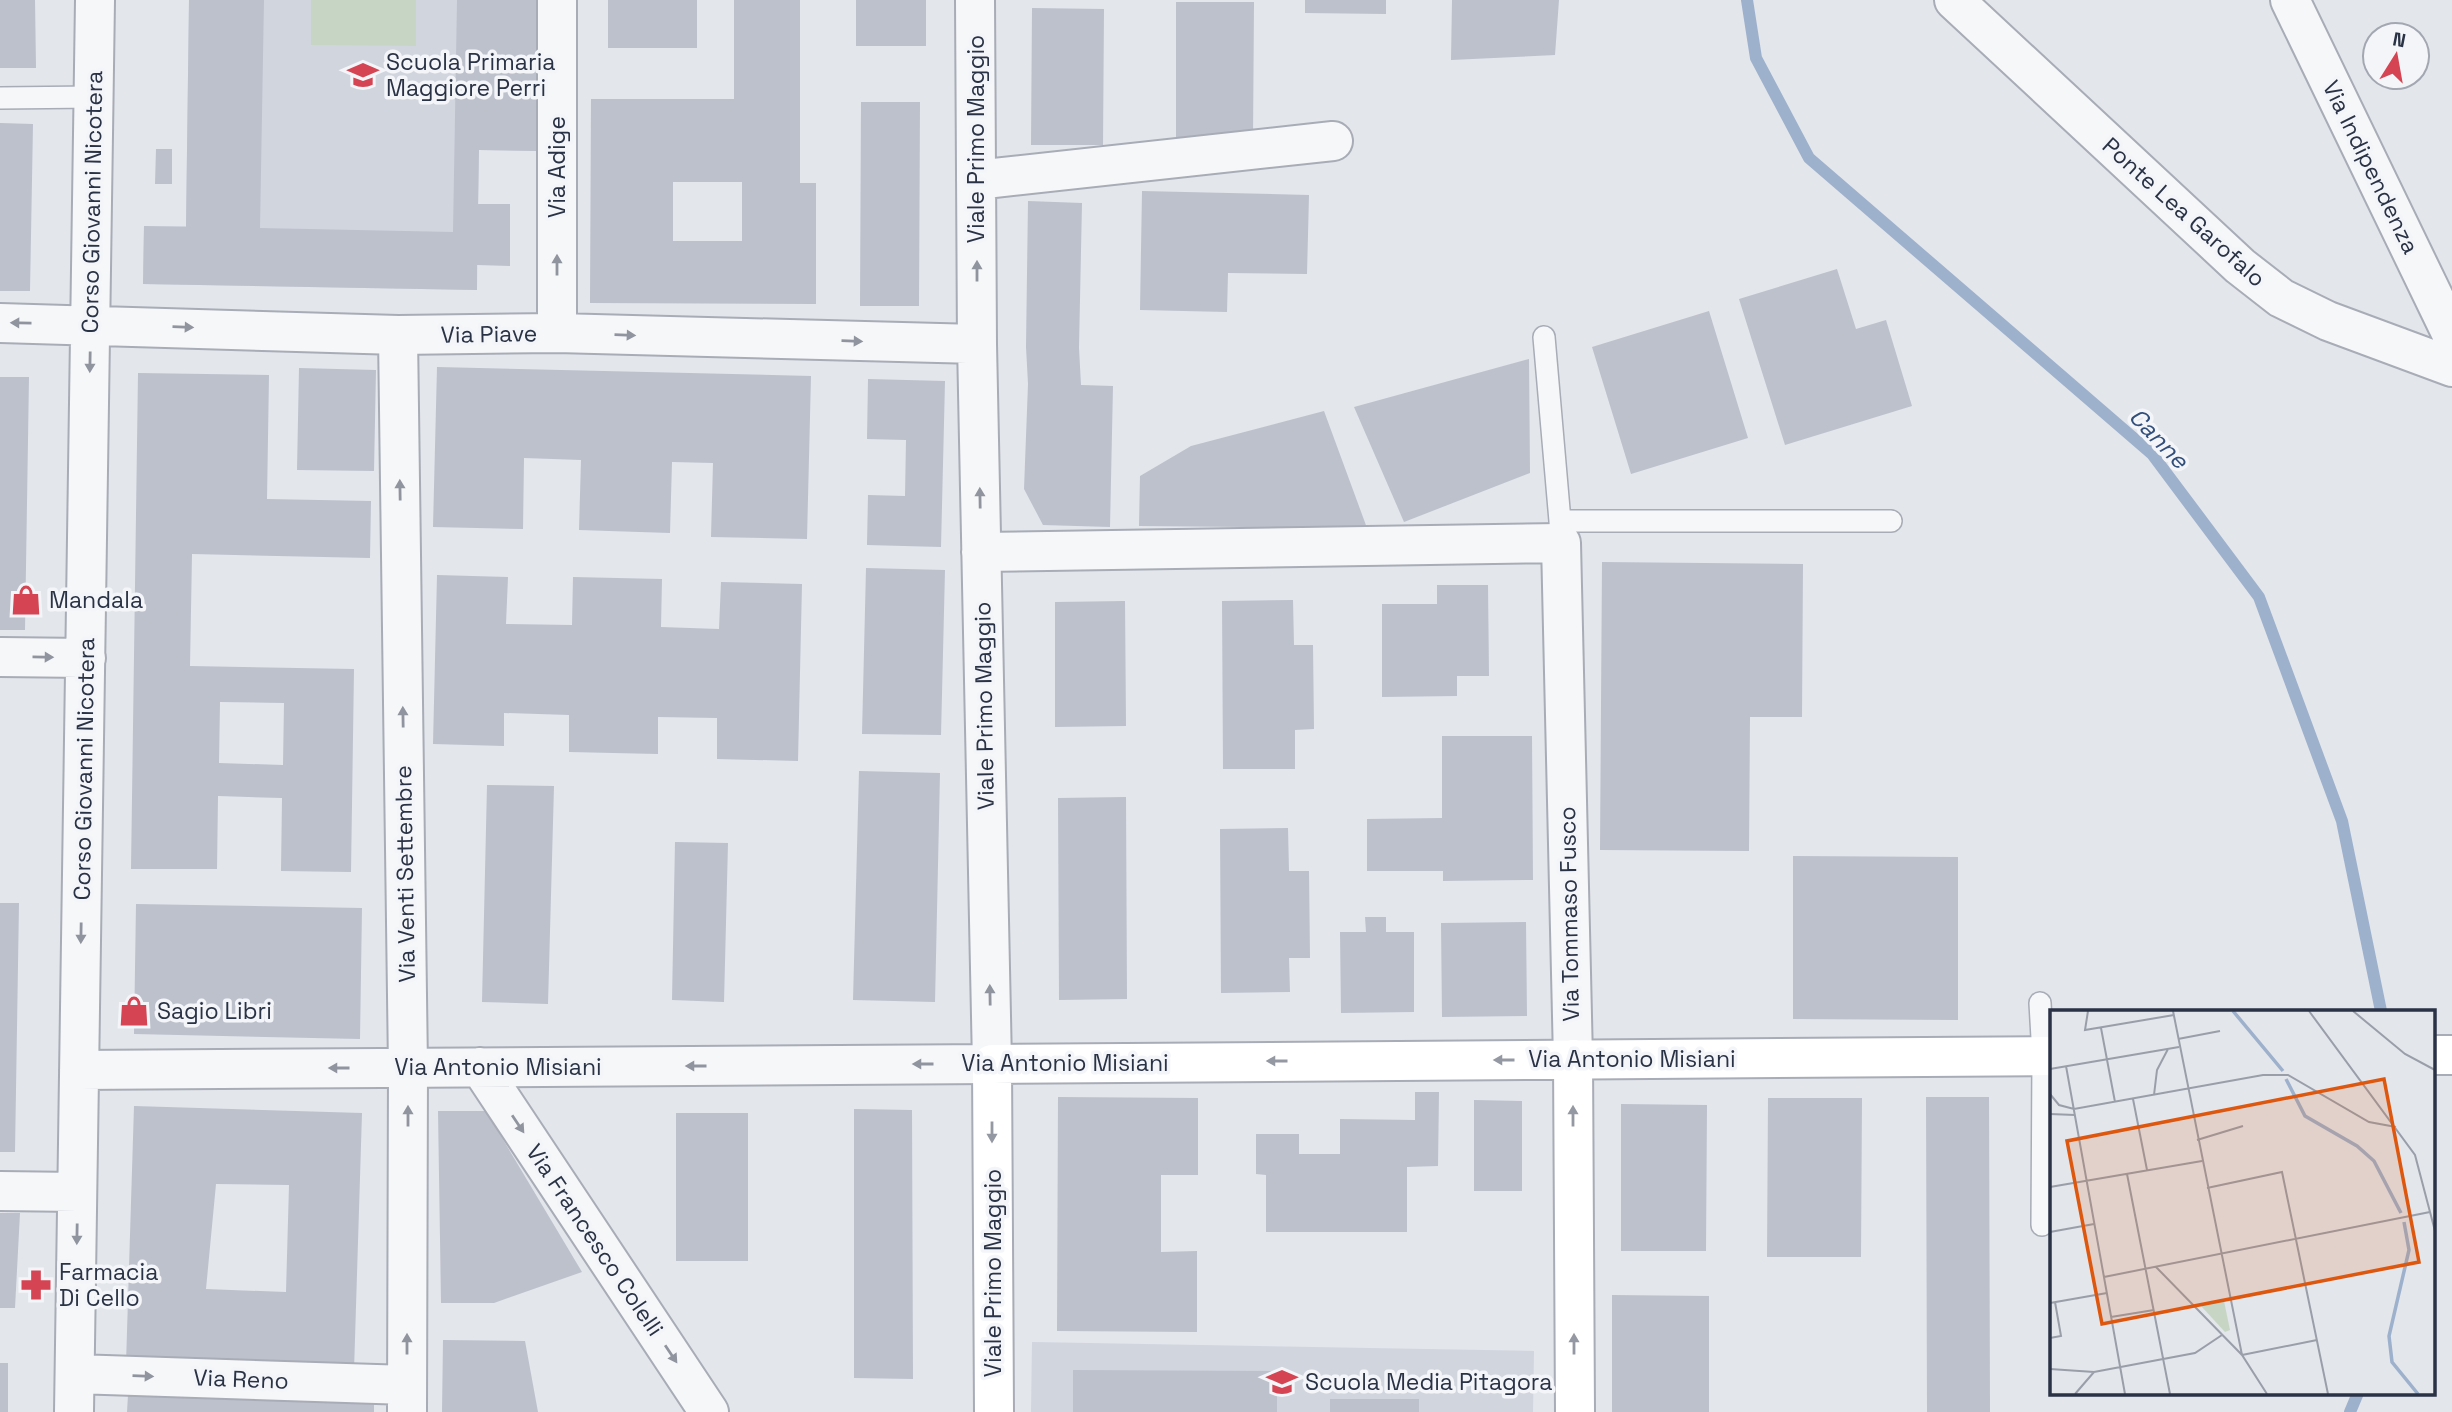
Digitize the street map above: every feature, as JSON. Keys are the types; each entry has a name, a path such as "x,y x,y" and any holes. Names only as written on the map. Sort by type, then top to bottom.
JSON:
{"street":[{"name":"Corso Giovanni Nicotera","path":"74,1412 95,0"},
{"name":"Via Adige","path":"556,333 557,0"},
{"name":"Viale Primo Maggio","path":"975,0 977,344 992,1064 994,1412"},
{"name":"Ponte Lea Garofalo","path":"1954,0 2240,266 2281,298 2328,321 2452,367"},
{"name":"Via Indipendenza","path":"2290,0 2452,335"},
{"path":"976,180 1333,141"},
{"name":"Via Piave","path":"0,323 398,335 556,333 977,344"},
{"name":"Via Venti Settembre","path":"398,335 408,1068 407,1398"},
{"path":"981,552 1561,532"},
{"name":"Via Tommaso Fusco","path":"1561,532 1573,1059 1575,1412"},
{"path":"0,657 86,658"},
{"path":"2434,1055 2452,1055"},
{"name":"Via Antonio Misiani","path":"79,1070 2047,1056"},
{"name":"Via Francesco Colelli","path":"480,1067 709,1412"},
{"path":"0,1191 77,1192"},
{"name":"Via Reno","path":"75,1374 407,1398"}],"lane":[{"path":"0,98 94,97"},
{"path":"1544,337 1561,532 1891,521"},
{"path":"2040,1003 2047,1056 2042,1225"}],"shaded area":[{"name":"Scuola Primaria Maggiore Perri","path":"189,0 538,0 536,151 479,150 477,290 143,284 144,226 186,226"},
{"name":"Scuola Media Pitagora","path":"1032,1342 1534,1351 1533,1412 1031,1412"}],"green space":[{"path":"311,0 416,0 416,46 311,45"}],"building":[{"path":"0,0 35,0 36,68 0,68"},
{"path":"189,0 264,0 260,228 453,232 457,0 538,0 536,151 479,150 478,204 510,204 510,266 477,265 477,290 143,284 144,226 186,227"},
{"path":"608,0 697,0 697,48 608,48"},
{"path":"734,0 800,0 800,183 816,183 816,304 590,303 591,99 734,99","holes":["673,182 742,182 742,241 673,241"]},
{"path":"856,0 926,0 926,46 856,46"},
{"path":"1305,0 1386,0 1386,14 1305,13"},
{"path":"1452,0 1559,0 1555,55 1451,60"},
{"path":"1176,2 1254,2 1253,138 1176,138"},
{"path":"1032,8 1104,9 1103,145 1031,145"},
{"path":"861,102 920,102 919,306 860,306"},
{"path":"0,123 33,124 30,291 0,291"},
{"path":"156,149 172,149 172,184 155,184"},
{"path":"1142,191 1309,195 1307,274 1228,273 1227,312 1140,310"},
{"path":"1028,201 1082,203 1079,348 1081,385 1113,386 1110,527 1043,525 1024,489 1028,384"},
{"path":"1837,269 1856,329 1886,320 1912,406 1785,445 1739,299"},
{"path":"1709,311 1748,438 1631,474 1592,347"},
{"path":"1529,359 1530,473 1404,522 1354,407"},
{"path":"437,367 811,376 807,539 711,537 713,463 672,462 670,533 579,530 581,460 524,458 523,529 433,527"},
{"path":"299,368 376,370 374,471 297,470"},
{"path":"138,373 269,375 267,499 371,501 370,558 192,554 190,666 354,669 351,872 281,871 282,798 218,796 217,869 131,869","holes":["220,702 284,703 283,765 219,763"]},
{"path":"0,377 29,377 25,630 0,630"},
{"path":"868,379 945,381 941,547 867,545 868,495 905,496 906,440 867,439"},
{"path":"1324,411 1367,528 1139,526 1140,476 1191,446"},
{"path":"1602,562 1803,564 1802,717 1750,717 1749,851 1600,850"},
{"path":"866,568 945,570 941,735 862,734"},
{"path":"437,575 508,577 506,624 572,625 573,577 662,579 661,627 719,629 721,582 802,584 798,761 717,759 717,718 658,717 658,754 569,752 569,715 504,713 504,746 433,744"},
{"path":"1437,585 1488,585 1489,676 1457,676 1457,696 1382,697 1382,604 1437,604"},
{"path":"1293,600 1294,645 1313,645 1314,729 1295,730 1295,769 1223,769 1222,601"},
{"path":"1125,601 1126,726 1055,727 1055,602"},
{"path":"1442,736 1532,736 1533,880 1443,881 1443,871 1367,871 1367,819 1442,818"},
{"path":"859,771 940,773 935,1002 853,1000"},
{"path":"487,785 554,786 548,1004 482,1002"},
{"path":"1126,797 1127,999 1059,1000 1058,798"},
{"path":"1288,828 1289,871 1309,871 1310,958 1289,958 1290,992 1221,993 1220,829"},
{"path":"675,842 728,843 724,1002 672,1000"},
{"path":"1793,856 1958,857 1958,1020 1793,1019"},
{"path":"0,903 19,903 15,1152 0,1152"},
{"path":"136,904 362,908 360,1039 134,1034"},
{"path":"1365,917 1386,917 1386,932 1414,932 1414,1012 1341,1013 1340,932 1366,932"},
{"path":"1526,922 1527,1016 1442,1017 1441,923"},
{"path":"1415,1092 1439,1092 1438,1166 1407,1167 1407,1232 1266,1232 1266,1175 1256,1174 1256,1134 1299,1134 1299,1154 1340,1154 1340,1119 1415,1120"},
{"path":"1058,1097 1198,1098 1198,1175 1161,1175 1161,1252 1197,1251 1197,1332 1057,1331"},
{"path":"1926,1097 1989,1097 1990,1412 1927,1412"},
{"path":"1768,1098 1862,1098 1861,1257 1767,1257"},
{"path":"1474,1100 1522,1101 1522,1191 1474,1191"},
{"path":"1621,1104 1707,1105 1706,1251 1621,1251"},
{"path":"134,1106 362,1113 354,1371 126,1364","holes":["216,1184 289,1185 286,1292 206,1289"]},
{"path":"854,1109 912,1110 913,1379 854,1378"},
{"path":"438,1111 486,1111 582,1272 494,1303 441,1303"},
{"path":"676,1113 748,1113 748,1261 676,1261"},
{"path":"0,1213 20,1213 15,1308 0,1308"},
{"path":"1612,1295 1709,1296 1709,1412 1612,1412"},
{"path":"443,1340 525,1341 538,1412 442,1412"},
{"path":"0,1363 8,1363 8,1412 0,1412"},
{"path":"1073,1370 1277,1371 1277,1412 1073,1412"},
{"path":"128,1395 374,1401 374,1412 127,1412"},
{"path":"1330,1399 1419,1399 1419,1412 1330,1412"}],"waterway":[{"name":"Canne","path":"1747,0 1756,58 1809,158 2152,454 2259,597 2342,821 2381,1010"},
{"name":"Canne","path":"2350,1412 2358,1394"}],"place":[{"name":"Scuola Primaria Maggiore Perri","path":"363,75"},
{"name":"Mandala","path":"26,600"},
{"name":"Sagio Libri","path":"134,1011"},
{"name":"Farmacia Di Cello","path":"36,1285"},
{"name":"Scuola Media Pitagora","path":"1282,1382"}]}
